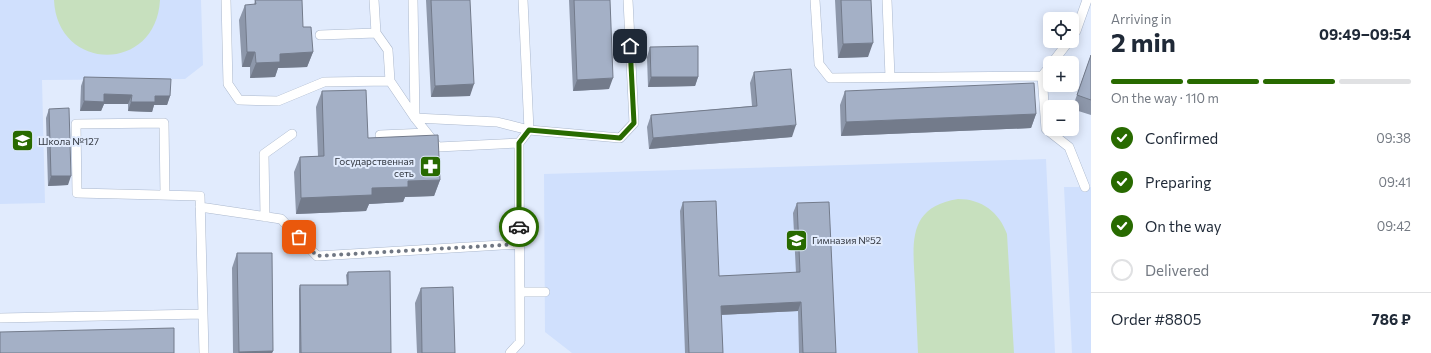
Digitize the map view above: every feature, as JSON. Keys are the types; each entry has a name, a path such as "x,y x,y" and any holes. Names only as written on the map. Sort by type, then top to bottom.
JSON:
{"lane":[{"path":"226,0 228,84 240,100 278,101 324,82 390,81"},
{"path":"374,0 376,33 388,50 390,81 415,118 438,147 519,143"},
{"path":"412,0 415,118"},
{"path":"510,353 520,342 519,143 529,130 523,0"},
{"path":"415,118 498,122 529,130 620,138 634,123 628,0"},
{"path":"815,0 819,64 830,78 1042,76 1046,129 1069,147 1085,187"},
{"path":"887,0 890,77"},
{"path":"1079,23 1087,0"},
{"path":"320,35 376,33"},
{"path":"165,194 164,123 76,124 77,193 200,196 204,353"},
{"path":"380,135 427,133"},
{"path":"264,217 264,154 292,134"},
{"path":"200,208 281,219 317,256 520,244"},
{"path":"520,292 545,292"},
{"path":"0,318 203,314"}],"shaded area":[{"name":"Школа №127","path":"0,0 201,0 203,65 185,79 42,80 45,203 0,204"},
{"name":"Гимназия №52","path":"1046,159 1055,353 572,353 545,332 544,174"},
{"path":"1064,187 1091,187 1091,353 1072,353"}],"green space":[{"path":"54,0 160,0 154,24 142,41 125,52 107,55 88,51 71,41 59,24"},
{"path":"958,199 975,201 988,208 999,219 1007,234 1014,353 918,353 914,256 916,230 921,219 929,210 941,203"}],"building":[{"path":"255,0 302,0 303,27 311,27 313,52 280,54 280,62 256,63 255,52 247,52 245,5 256,4"},
{"path":"431,0 470,0 474,84 435,86"},
{"path":"574,0 610,0 613,78 577,80"},
{"path":"841,0 871,0 873,43 843,44"},
{"path":"698,46 698,77 651,77 650,47"},
{"path":"1091,55 1091,100 1077,95"},
{"path":"791,69 796,125 653,138 651,115 757,106 754,72"},
{"path":"84,77 171,79 170,96 155,96 155,102 131,102 132,95 104,94 104,102 84,101"},
{"path":"1034,83 1036,114 846,122 845,91"},
{"path":"366,90 368,138 438,135 440,180 408,181 408,187 372,188 372,195 301,198 300,157 324,156 322,91"},
{"path":"69,108 71,176 51,176 49,109"},
{"path":"716,201 719,276 800,272 797,203 829,202 836,353 803,353 801,302 721,306 723,353 689,353 683,202"},
{"path":"237,253 272,253 273,351 239,352"},
{"path":"390,271 391,353 301,353 300,285 348,285 348,272"},
{"path":"453,287 455,353 422,353 421,288"},
{"path":"174,328 174,353 0,353 0,332"}],"way so far":[{"path":"299,237 317,256 520,244 519,227"}],"place":[{"name":"Школа №127","path":"22,141"},
{"name":"Государственная сеть","path":"430,167"},
{"name":"Гимназия №52","path":"797,240"}],"route":[{"path":"519,227 519,143 529,130 620,138 634,123 630,46"}]}
